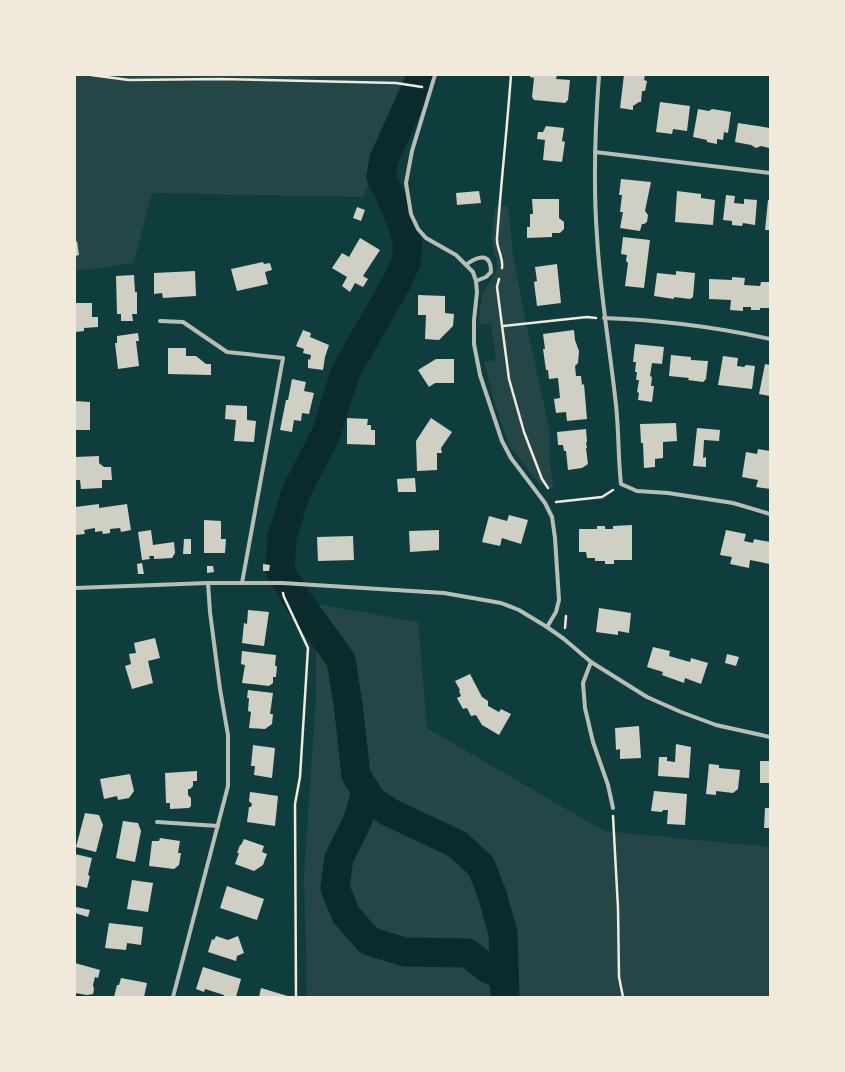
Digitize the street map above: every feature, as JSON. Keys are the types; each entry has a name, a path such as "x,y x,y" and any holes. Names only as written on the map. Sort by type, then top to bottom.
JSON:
{"street":[{"path":"435,75 412,150 406,183 411,214 418,229 426,238 456,255 466,264 476,281 477,292 474,320 474,344 480,375 502,441 511,458 545,503 552,517 555,538 558,600 556,612 547,627"},
{"path":"599,75 595,152 597,236 604,318 616,406 621,484 637,491 668,493 733,503 770,514"},
{"path":"595,152 770,173"},
{"path":"466,264 479,257 484,257 489,260 491,272 486,277 476,281"},
{"path":"604,318 647,320 716,328 770,339"},
{"path":"160,321 183,322 226,352 283,358 242,584"},
{"path":"173,997 228,786 228,735 220,689 210,612 208,583"},
{"path":"75,588 208,583 282,583 444,593 501,603 519,610 547,627 591,662 647,697 680,712 716,725 770,737"},
{"path":"591,662 583,683 585,708 593,742 606,778 613,808"},
{"path":"158,822 218,826"}],"path":[{"path":"91,75 129,80 226,79 396,83 431,89"},
{"path":"501,270 503,264 496,241 506,144 511,75"},
{"path":"500,276 498,288 509,379 524,432 542,479 549,491"},
{"path":"503,326 587,318 604,318"},
{"path":"556,502 602,498 621,484"},
{"path":"553,496 558,508"},
{"path":"282,583 284,597 308,648 300,777 295,804 296,997"},
{"path":"564,639 566,609"},
{"path":"613,808 618,908 619,977 623,997"}],"shaded area":[{"path":"75,75 405,75 398,115 363,197 152,193 134,263 75,271"},
{"path":"508,205 513,254 524,313 550,432 549,446 551,475 554,489 539,484 509,445 495,404 484,362 496,360 491,323 479,324 483,293 497,270 497,259 494,254 492,237 495,207"},
{"path":"316,604 418,622 427,728 604,831 770,847 770,997 307,997 304,875 316,696"}],"building":[{"path":"530,75 557,75 556,79 570,80 568,100 565,103 534,100 532,97 534,78 530,77"},
{"path":"624,75 645,75 644,80 647,81 645,91 642,91 641,102 633,106 633,110 620,108"},
{"path":"660,102 690,106 687,131 673,129 672,134 656,132"},
{"path":"698,109 709,111 712,109 731,112 728,133 724,132 723,140 717,139 717,144 693,137"},
{"path":"738,123 770,128 769,148 761,146 756,148 751,145 735,142"},
{"path":"546,126 564,128 562,141 565,142 562,162 543,160 545,140 537,139 538,132 543,132"},
{"path":"621,179 651,182 645,211 648,215 647,222 642,224 640,231 620,228 623,212 620,212 622,195 619,195"},
{"path":"479,191 481,203 457,205 456,193"},
{"path":"677,191 701,194 701,198 715,200 713,225 675,222"},
{"path":"726,195 735,196 734,203 744,204 744,199 757,200 755,225 743,223 742,226 732,225 732,221 723,220"},
{"path":"532,199 559,199 559,218 564,222 564,229 560,233 552,233 552,237 527,238 527,227 530,227 530,214 533,214"},
{"path":"768,200 770,200 770,230 765,230"},
{"path":"357,207 365,210 361,221 353,218"},
{"path":"623,237 650,240 644,288 625,286 628,263 626,261 627,255 621,254"},
{"path":"360,238 380,250 363,276 368,279 363,287 355,283 350,292 342,286 347,277 332,268 342,253 349,257"},
{"path":"77,241 79,255 75,256 75,242"},
{"path":"263,262 264,264 270,263 272,270 265,272 268,284 237,291 231,269"},
{"path":"557,264 561,303 537,306 534,282 537,281 535,267"},
{"path":"195,271 196,296 163,298 162,293 154,294 154,273"},
{"path":"676,271 695,273 693,297 690,299 674,297 674,299 654,296 657,273 676,275"},
{"path":"134,275 135,292 137,292 137,314 132,314 133,321 121,321 121,314 117,314 116,276"},
{"path":"732,277 745,278 744,285 760,286 761,282 770,282 770,308 751,310 751,307 743,307 743,311 730,310 731,300 709,299 709,279 732,280"},
{"path":"418,295 445,296 445,313 454,314 453,326 439,340 425,339 426,315 418,315"},
{"path":"75,303 92,303 92,317 98,317 98,327 84,328 84,331 75,332"},
{"path":"303,330 311,333 310,337 329,345 323,370 308,368 308,359 310,360 311,355 303,353 304,349 296,346"},
{"path":"574,330 575,340 579,351 578,363 575,366 576,376 581,376 582,385 584,384 587,419 567,421 566,412 556,413 554,399 560,398 558,378 549,379 543,349 545,349 543,334"},
{"path":"138,333 139,341 136,341 139,366 118,369 115,343 117,343 117,336"},
{"path":"635,344 664,347 662,364 652,363 650,376 652,377 651,386 654,386 652,402 638,400 639,393 637,392 639,380 636,380 636,362 633,362"},
{"path":"168,348 186,348 186,356 196,356 206,364 211,364 211,375 168,374"},
{"path":"671,355 691,357 691,360 708,361 706,379 703,382 688,380 689,378 669,376"},
{"path":"723,356 738,358 737,366 755,366 752,389 718,385"},
{"path":"436,359 454,359 454,383 435,383 429,387 418,370"},
{"path":"765,364 770,365 770,396 759,394"},
{"path":"292,379 306,382 304,391 314,393 309,414 302,413 301,421 294,420 292,432 280,430"},
{"path":"75,401 90,402 90,430 75,430"},
{"path":"226,405 247,406 247,420 256,421 254,442 234,441 236,420 225,419"},
{"path":"347,418 368,419 367,425 371,425 371,430 375,430 375,445 347,444"},
{"path":"431,418 452,432 441,448 442,453 437,453 437,470 417,471 416,441"},
{"path":"676,423 677,441 663,442 663,458 655,459 655,467 644,468 643,443 641,443 640,424"},
{"path":"697,428 720,430 719,441 704,440 703,458 706,457 706,467 693,466"},
{"path":"586,429 588,464 582,468 568,470 566,451 564,451 563,445 558,445 557,432"},
{"path":"758,449 770,451 770,489 756,487 758,480 742,477 746,452 757,454"},
{"path":"99,456 99,463 104,467 111,467 112,480 102,480 102,488 81,489 80,480 75,480 75,457"},
{"path":"415,478 416,492 398,492 397,479"},
{"path":"99,504 99,508 127,504 131,530 121,532 120,528 110,529 110,533 103,534 102,531 95,532 95,528 84,530 85,534 75,535 75,507"},
{"path":"509,515 528,520 521,544 502,538 500,546 482,542 489,516 507,521"},
{"path":"204,520 221,521 221,539 226,539 225,553 204,553"},
{"path":"632,525 632,560 614,560 614,564 605,564 605,561 595,561 595,558 587,558 586,552 579,552 579,529 597,529 597,526 605,526 605,529 613,529 613,526"},
{"path":"151,530 153,545 174,542 175,553 172,558 154,559 154,556 149,556 150,559 142,560 138,532"},
{"path":"439,530 439,550 410,552 409,531"},
{"path":"726,530 746,534 744,541 753,543 754,539 770,542 770,564 750,560 749,568 730,564 732,557 720,555"},
{"path":"353,536 354,560 318,561 317,537"},
{"path":"184,539 191,539 191,554 183,554"},
{"path":"142,563 144,574 138,574 137,564"},
{"path":"263,564 270,565 269,571 263,571"},
{"path":"207,566 213,566 214,572 207,573"},
{"path":"599,608 631,613 629,633 618,631 618,635 596,632"},
{"path":"248,610 269,612 264,646 242,643 244,623 247,624"},
{"path":"155,638 160,658 148,661 153,683 132,689 125,666 131,664 129,654 136,653 134,643"},
{"path":"653,647 670,651 669,656 690,662 691,658 708,663 701,684 685,678 684,683 662,675 663,672 647,667"},
{"path":"242,651 276,655 276,677 273,677 273,683 269,686 242,683 245,665 241,664"},
{"path":"727,654 739,657 736,666 725,663"},
{"path":"470,674 482,697 488,701 488,706 499,712 501,709 511,714 499,735 482,725 476,715 471,716 467,708 463,709 457,698 461,696 460,690 455,681"},
{"path":"248,690 273,693 270,714 273,714 272,724 265,729 249,728 251,712 248,711"},
{"path":"639,726 641,758 620,759 620,749 616,750 615,728"},
{"path":"676,744 691,747 689,778 658,776 659,757 667,757 667,761 675,762"},
{"path":"253,745 275,748 272,778 254,775 255,766 251,766"},
{"path":"760,761 770,761 770,783 760,783"},
{"path":"709,764 719,765 719,768 740,770 738,789 733,793 716,791 716,795 706,794"},
{"path":"197,771 197,781 193,781 193,786 188,789 188,795 191,798 191,806 189,808 170,809 170,803 166,803 165,773"},
{"path":"130,774 134,791 129,798 118,800 117,796 104,799 100,779"},
{"path":"654,791 687,794 685,825 667,824 668,810 663,810 662,812 651,811"},
{"path":"250,792 278,796 275,826 247,822 249,807 251,807 252,804 249,801"},
{"path":"765,808 770,808 770,828 764,828"},
{"path":"85,813 99,815 103,825 96,852 76,847"},
{"path":"123,821 138,823 141,831 135,862 116,858"},
{"path":"160,838 180,841 178,853 181,853 179,865 174,869 149,866 152,841 159,841"},
{"path":"244,839 264,846 262,852 267,854 263,865 254,871 235,864 239,853 237,853"},
{"path":"75,854 92,858 87,888 75,885"},
{"path":"132,880 153,883 148,912 127,909"},
{"path":"227,886 264,899 257,920 220,908"},
{"path":"76,907 90,910 88,917 75,913"},
{"path":"109,923 143,927 141,945 127,943 126,950 105,948"},
{"path":"216,936 228,940 238,936 244,953 237,956 236,961 208,952 212,939 214,940"},
{"path":"75,963 100,970 98,978 95,977 93,994 87,995 75,993"},
{"path":"203,967 241,979 236,997 223,997 224,995 205,989 204,992 196,989"},
{"path":"121,978 147,983 144,997 114,997 117,985 119,985"},
{"path":"261,988 291,997 259,997"}],"waterway":[{"path":"422,75 384,159 381,177 402,223 408,245 406,262 398,280 345,373 326,434 296,492 282,537 280,570 296,598 341,660 348,704 356,775 372,801 389,812 457,844 481,866 492,894 503,933 505,997"},
{"path":"366,792 357,822 339,858 335,888 346,915 369,941 405,952 468,953 488,969 504,975"}]}
